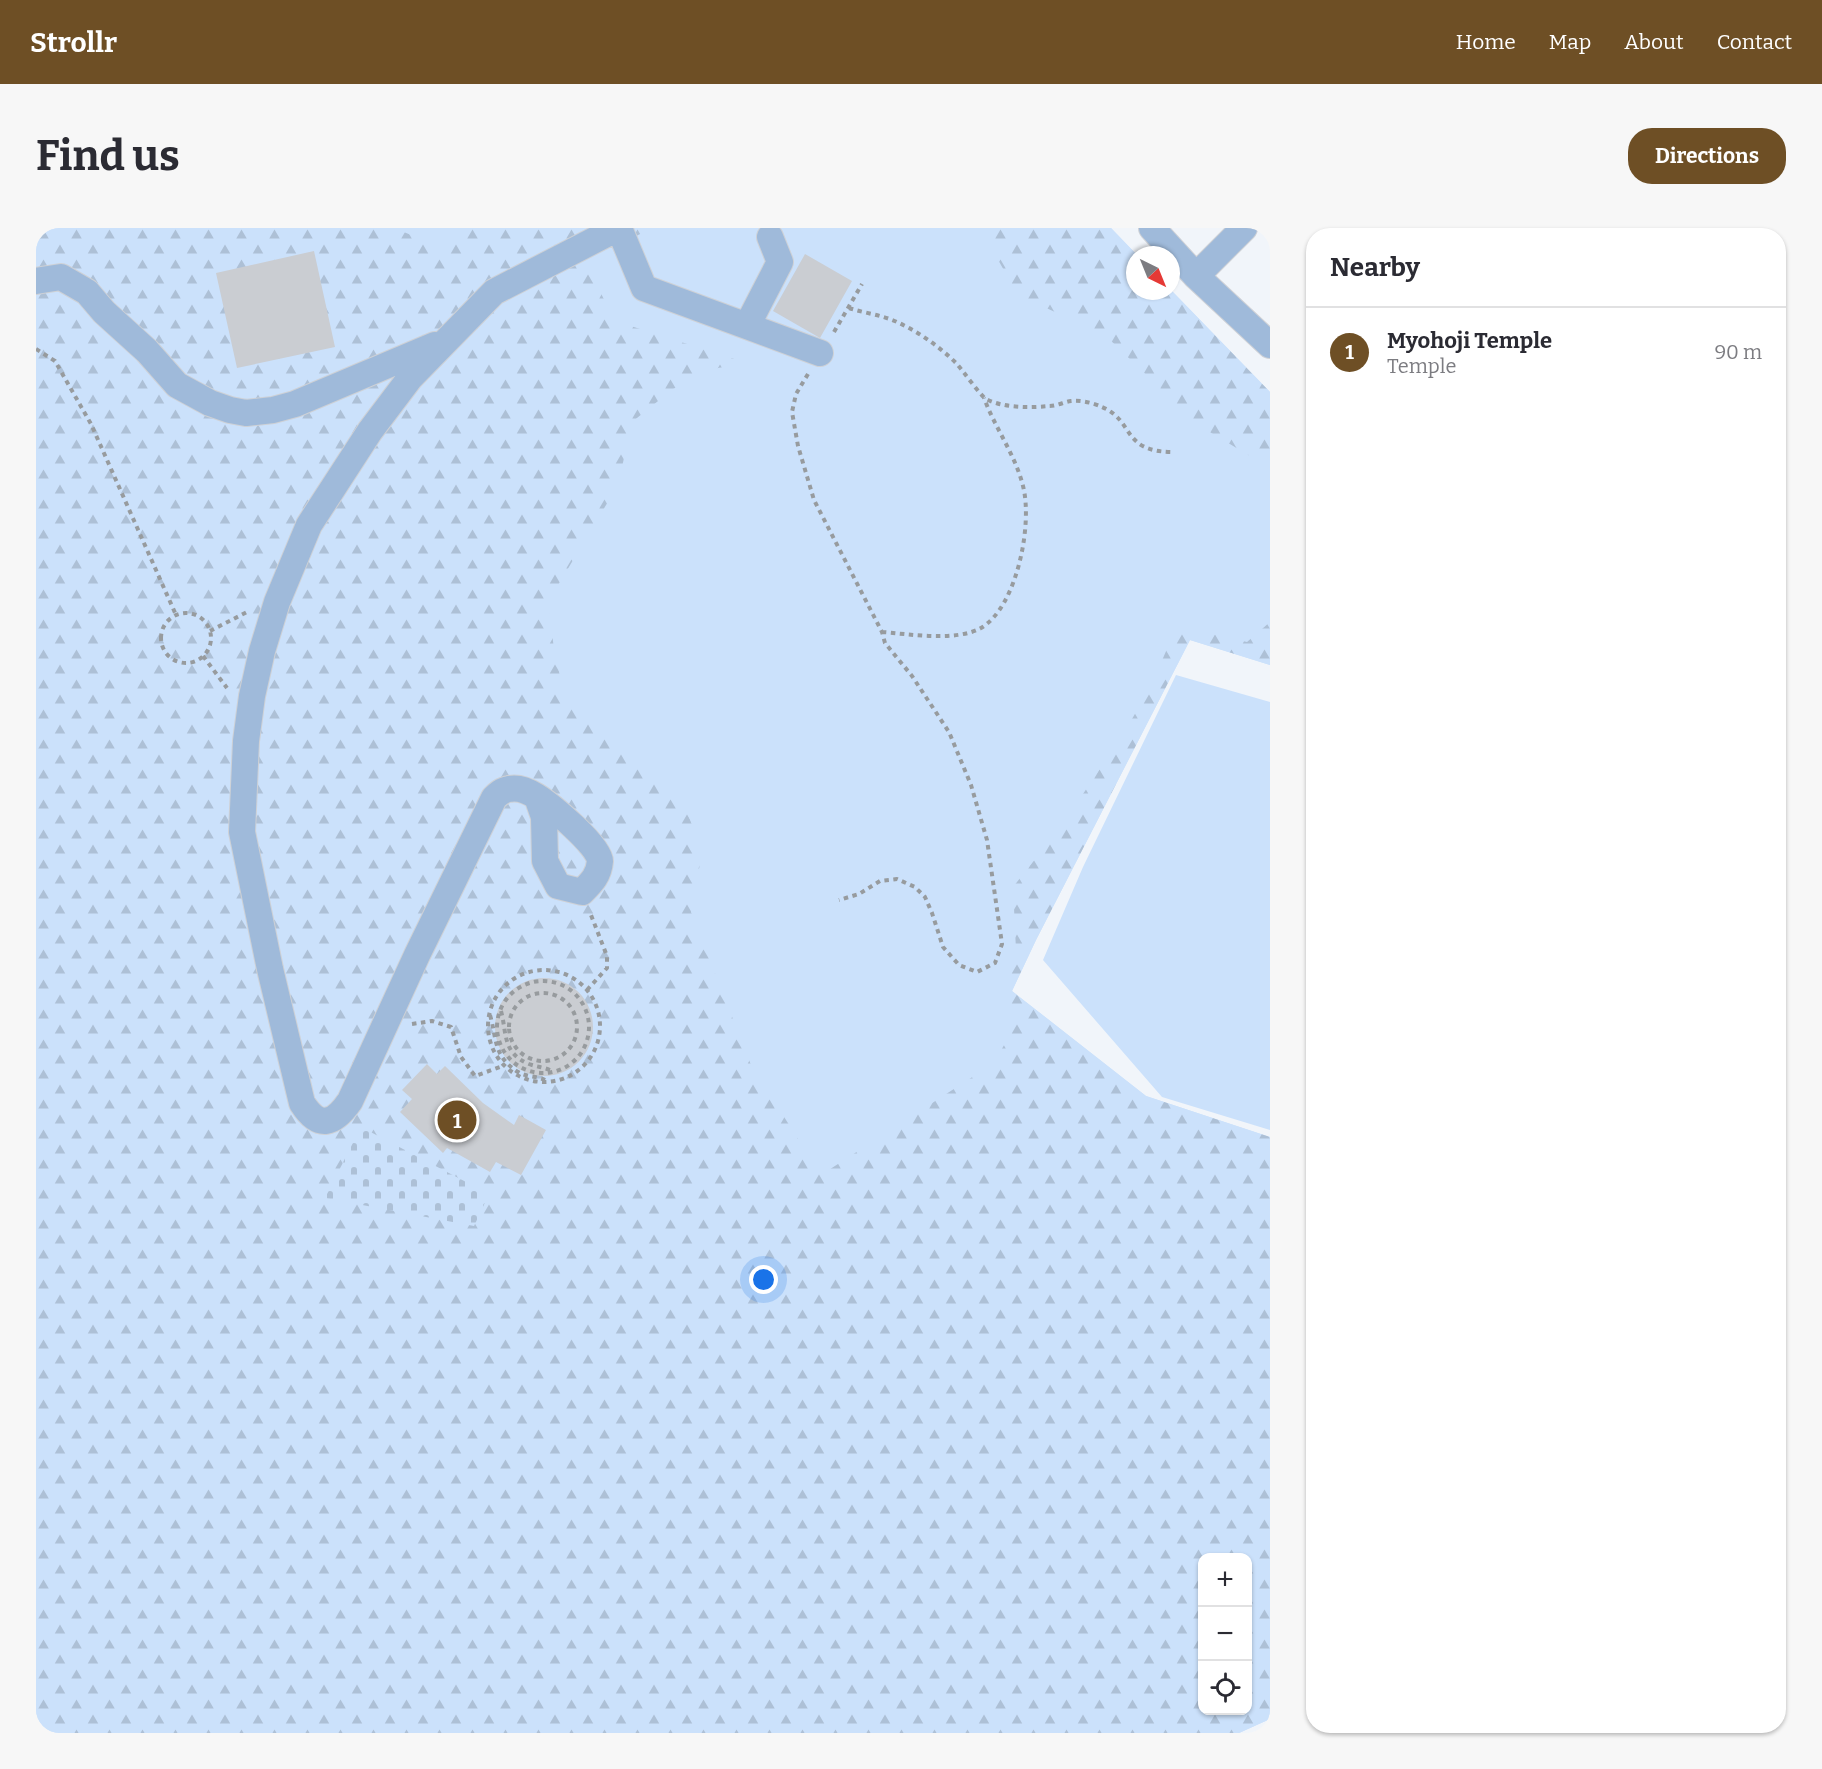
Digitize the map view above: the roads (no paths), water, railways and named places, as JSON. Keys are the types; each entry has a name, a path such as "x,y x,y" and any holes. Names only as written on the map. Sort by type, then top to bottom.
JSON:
{"street":[{"path":"537,797 544,817 544,861 558,886 582,892 597,877 600,858 593,845 537,797 526,791 510,788 501,791 494,798 350,1101 341,1114 330,1121 318,1121 309,1115 302,1103 270,969 242,832 246,741 252,696 265,640 291,566 309,525 370,431 410,378 494,292 618,228 644,288 820,353"},
{"path":"1152,228 1196,276 1270,345"},
{"path":"1196,276 1244,228"},
{"path":"747,326 780,262 770,237"},
{"path":"36,281 61,277 87,292 104,312 147,351 177,385 210,403 230,410 246,412 273,410 295,404 386,367 449,338"}],"place":[{"name":"Myohoji Temple","path":"457,1120"}]}
